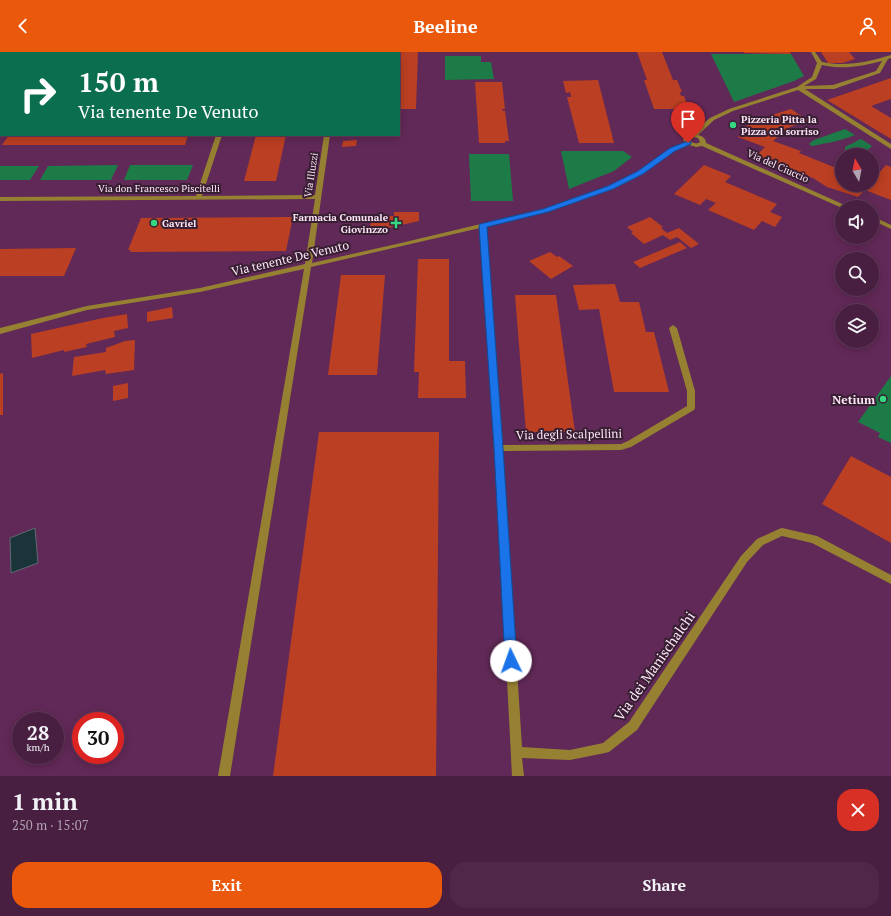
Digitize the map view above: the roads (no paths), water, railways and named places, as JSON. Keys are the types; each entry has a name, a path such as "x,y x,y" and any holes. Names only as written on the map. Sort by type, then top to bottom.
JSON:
{"street":[{"path":"813,52 820,63 831,67 854,66 889,57"},
{"path":"798,88 834,87 878,72 889,57"},
{"path":"694,135 703,140 702,144 696,145 688,143 686,138 694,135 712,119 724,113 798,88 814,78 820,63"},
{"path":"798,88 891,147"},
{"path":"198,198 219,136"},
{"name":"Via Illuzzi","path":"224,776 308,265 327,136"},
{"name":"Via tenente De Venuto","path":"0,331 86,308 200,290 483,226 546,210 611,188 640,173 673,150 688,143"},
{"name":"Via del Ciuccio","path":"702,144 835,202"},
{"name":"Via don Francesco Piscitelli","path":"0,199 317,197"},
{"path":"879,221 891,227"},
{"path":"483,226 518,776"},
{"name":"Via degli Scalpellini","path":"498,448 621,447 631,444 691,408 690,391 672,328"},
{"name":"Via dei Manischalchi","path":"516,752 570,755 605,748 633,726 744,559 760,542 782,532 814,539 891,580"}],"place":[{"name":"Pizzeria Pitta la Pizza col sorriso","path":"733,125"},
{"name":"Gavriel","path":"154,223"},
{"name":"Farmacia Comunale Giovinzzo","path":"396,223"},
{"name":"Netium","path":"883,399"}]}
